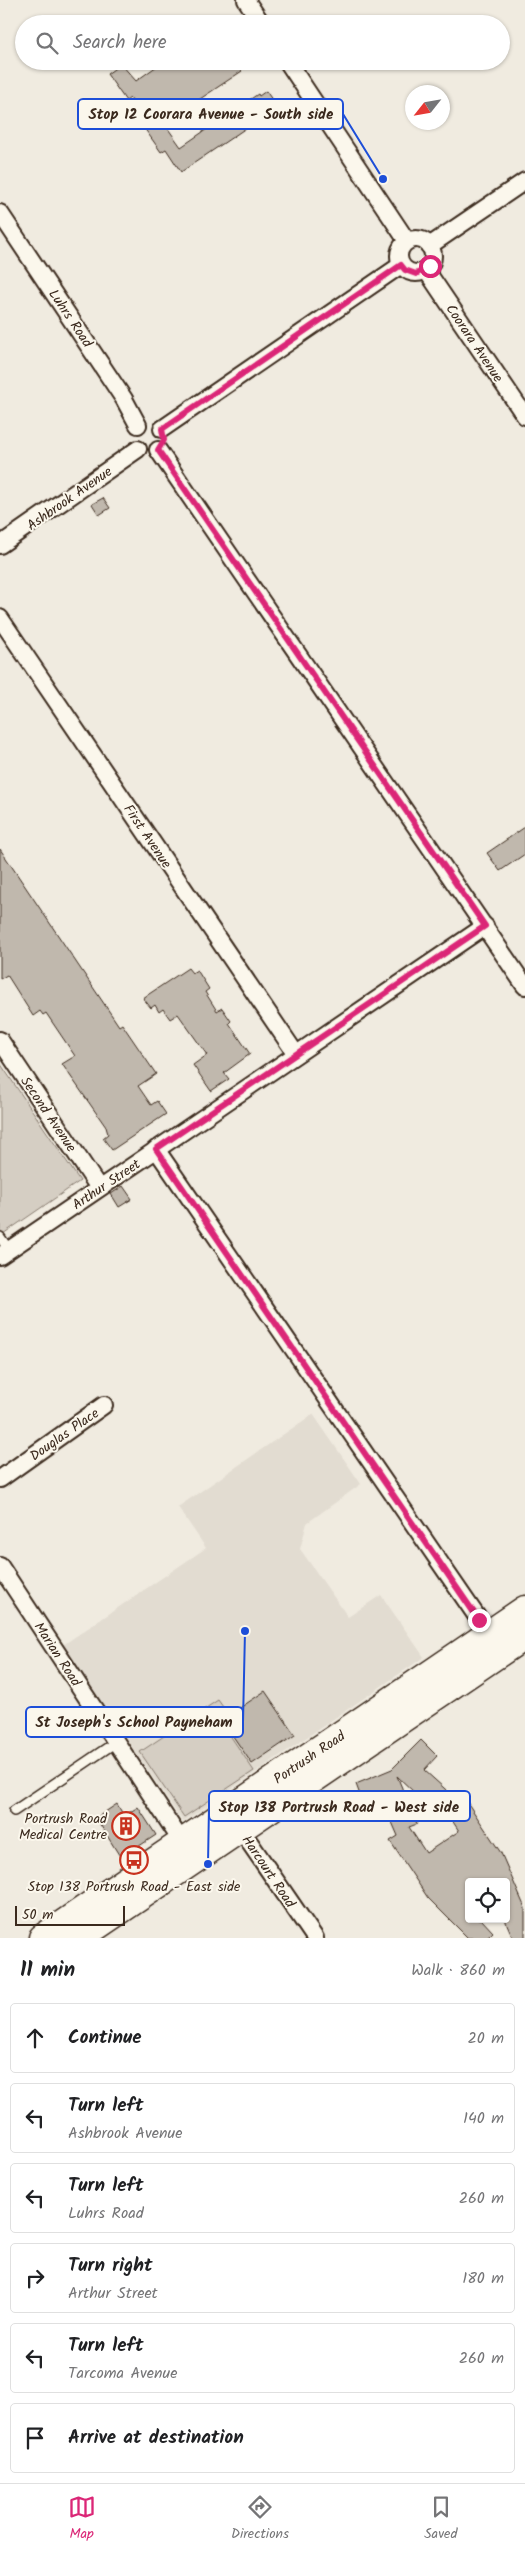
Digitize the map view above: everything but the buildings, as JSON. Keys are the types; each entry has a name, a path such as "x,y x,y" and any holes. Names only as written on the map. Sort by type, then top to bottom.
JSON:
{"highway":[{"name":"Portrush Road","path":"78,1938 241,1830 495,1643 525,1610"},
{"name":"Portrush Road","path":"48,1937 182,1842 495,1643 525,1635"}],"street":[{"path":"246,0 256,15"},
{"path":"292,70 407,241"},
{"path":"429,246 525,181"},
{"name":"Luhrs Road","path":"0,213 124,398 138,425"},
{"path":"420,239 433,252 433,261 426,270 412,274 401,265 399,252 407,241 420,239"},
{"path":"162,429 401,265"},
{"name":"Coorara Avenue","path":"426,270 525,416"},
{"path":"150,421 162,429 164,440 158,450 147,453 138,449 133,439 133,434 138,425 150,421"},
{"name":"Ashbrook Avenue","path":"0,545 138,449"},
{"path":"158,450 524,981"},
{"name":"First Avenue","path":"0,618 296,1054"},
{"name":"Arthur Street","path":"3,1248 99,1188 485,926"},
{"name":"Second Avenue","path":"0,1040 99,1188"},
{"path":"156,1149 495,1643"},
{"name":"Douglas Place","path":"0,1479 104,1406"},
{"name":"Marian Road","path":"0,1566 182,1842"},
{"name":"Harcourt Road","path":"241,1830 315,1938"}],"lane":[{"path":"14,1811 116,1742"}],"shaded area":[{"path":"0,1063 80,1181 0,1236"},
{"path":"313,1414 361,1484 307,1523 300,1549 348,1617 381,1595 424,1657 183,1822 63,1645 206,1548 178,1507"},
{"path":"218,1700 228,1714 219,1719 254,1771 184,1817 140,1752"}],"place":[{"name":"Stop 12 Coorara Avenue - South side","path":"383,179"},
{"name":"St Joseph's School Payneham","path":"245,1631"},
{"name":"Portrush Road Medical Centre","path":"126,1826"},
{"name":"Stop 138 Portrush Road - East side","path":"134,1860"},
{"name":"Stop 138 Portrush Road - West side","path":"208,1864"}],"route":[{"path":"430,266 422,273 412,274 401,265 162,429 164,440 158,450 485,926 156,1149 479,1620"}]}
